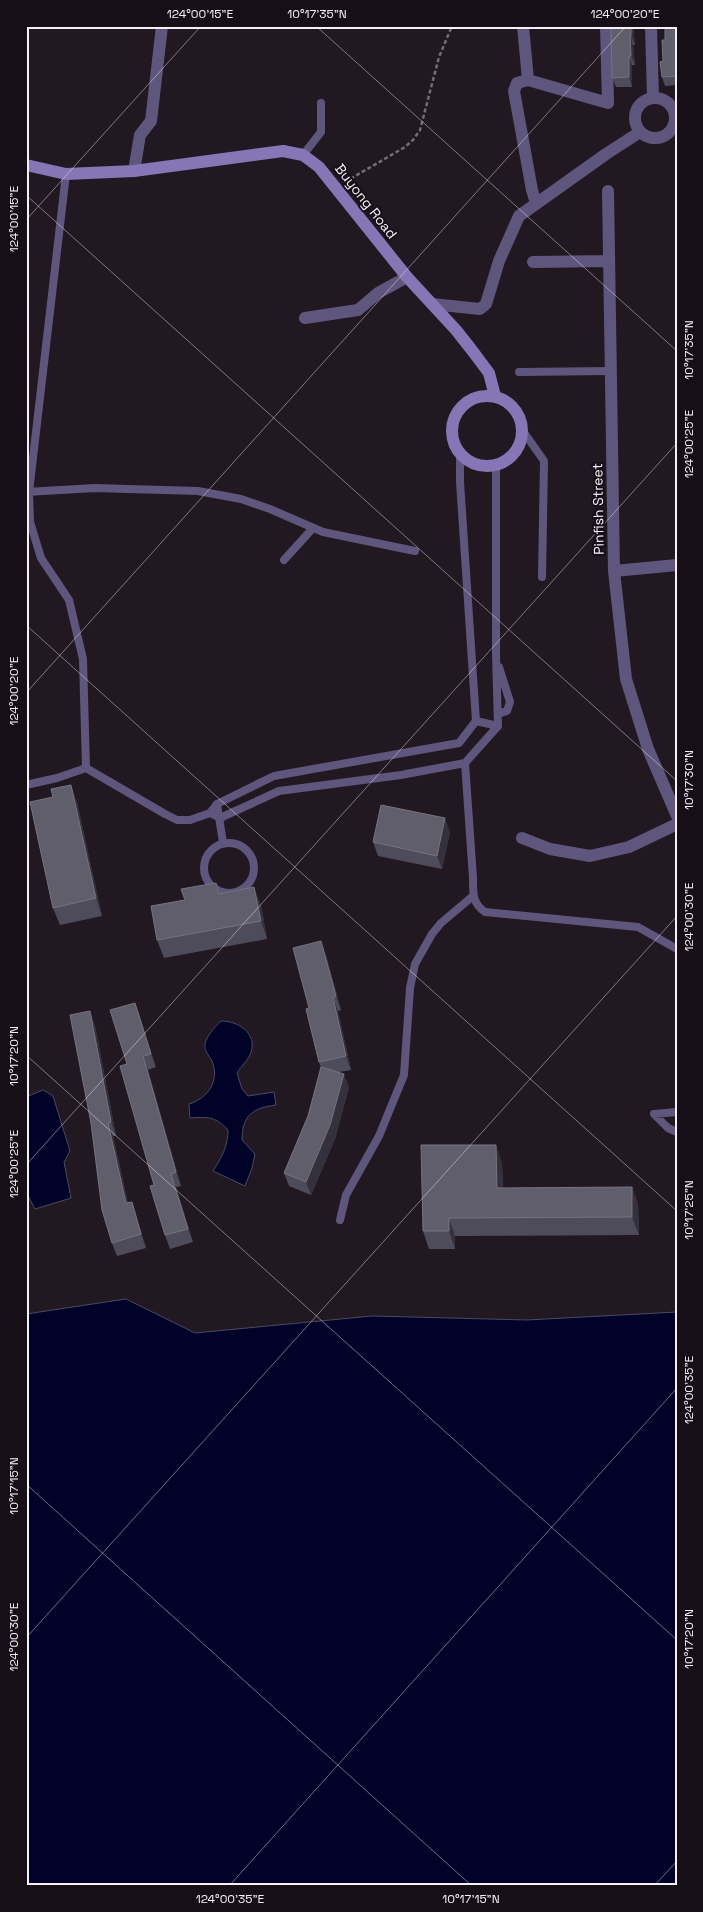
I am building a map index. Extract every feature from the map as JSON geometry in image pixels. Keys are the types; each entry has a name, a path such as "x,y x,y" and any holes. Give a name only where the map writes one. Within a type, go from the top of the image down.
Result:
{"street":[{"path":"134,171 140,135 151,121 162,26"},
{"path":"523,26 528,80"},
{"path":"536,202 532,190 514,91 516,83 528,80 608,103 606,26"},
{"path":"651,26 653,98"},
{"path":"653,98 659,98 669,104 675,114 675,127 661,137 650,138 636,127 635,114 641,103 653,98"},
{"path":"432,304 480,308 486,304 499,261 519,216 536,202 640,132"},
{"name":"Buyong Road","path":"26,165 66,174 134,171 283,151 303,155 320,166 407,277 456,330 489,373 495,396"},
{"name":"Pinfish Street","path":"608,191 614,571 626,679 648,749 677,816"},
{"path":"532,262 608,260"},
{"path":"306,318 358,310 378,293 407,277"},
{"path":"483,396 495,396 507,401 518,412 523,431 522,439 512,456 496,465 487,467 476,465 460,454 452,438 452,429 457,413 470,401 483,396"},
{"path":"614,571 677,565"},
{"path":"522,838 550,848 590,856 629,847 677,824"}],"lane":[{"path":"303,155 321,132 320,103"},
{"path":"66,174 30,438 27,492 30,522 40,558 69,600 84,659 86,768"},
{"path":"519,372 610,371"},
{"path":"523,431 544,461 542,577"},
{"path":"26,785 57,778 86,768 177,820 190,820 210,813 217,804 274,776 459,743 476,721 460,482 460,454"},
{"path":"220,818 279,791 401,775 465,763 498,726 496,465"},
{"path":"27,492 95,488 198,491 241,498 270,508 313,528 341,536 415,551"},
{"path":"284,560 313,528"},
{"path":"496,655 510,702 506,711 498,714"},
{"path":"476,721 498,726"},
{"path":"465,763 474,878 472,896 476,906 485,912 638,927 677,949"},
{"path":"274,776 279,791"},
{"path":"252,786 256,800"},
{"path":"217,804 223,843"},
{"path":"210,813 220,818"},
{"path":"223,843 240,846 252,859 253,876 242,890 225,894 210,886 203,869 208,853 223,843"},
{"path":"340,1220 346,1195 379,1136 404,1075 410,988 415,964 432,934 472,896"},
{"path":"677,1112 654,1114 668,1128 677,1132"}],"path":[{"path":"336,188 414,140 423,121 439,57 452,26"}],"water":[{"path":"221,1021 242,1027 250,1036 252,1049 249,1057 237,1073 242,1089 248,1096 274,1092 276,1105 255,1111 250,1114 244,1124 242,1140 255,1154 245,1186 213,1171 224,1151 228,1130 211,1118 190,1118 189,1104 202,1098 211,1088 213,1082 214,1068 206,1051 205,1044 209,1034"},
{"path":"43,1090 53,1096 70,1151 64,1162 71,1198 35,1209 26,1192 26,1097"},
{"path":"126,1299 195,1333 372,1316 527,1320 677,1312 677,1886 26,1886 26,1314"}],"building":[{"path":"611,26 631,26 629,77 612,78"},
{"path":"665,26 677,26 677,76 662,77 660,62 663,61 662,40 665,40"},
{"path":"71,785 96,898 53,908 30,802 53,797 51,789"},
{"path":"381,805 445,818 437,856 373,842"},
{"path":"216,883 219,894 254,887 261,921 157,940 151,906 185,900 181,889"},
{"path":"321,941 336,996 333,997 346,1056 319,1062 306,1009 309,1008 293,948"},
{"path":"135,1003 151,1054 143,1056 176,1172 171,1174 188,1229 165,1235 150,1186 154,1185 120,1066 127,1064 110,1010"},
{"path":"90,1011 111,1122 108,1123 126,1203 132,1202 141,1234 112,1243 102,1210 91,1123 70,1015"},
{"path":"321,1067 344,1074 330,1125 306,1182 284,1173 308,1116"},
{"path":"421,1145 496,1145 497,1188 632,1187 632,1217 449,1218 449,1231 423,1231"}]}
